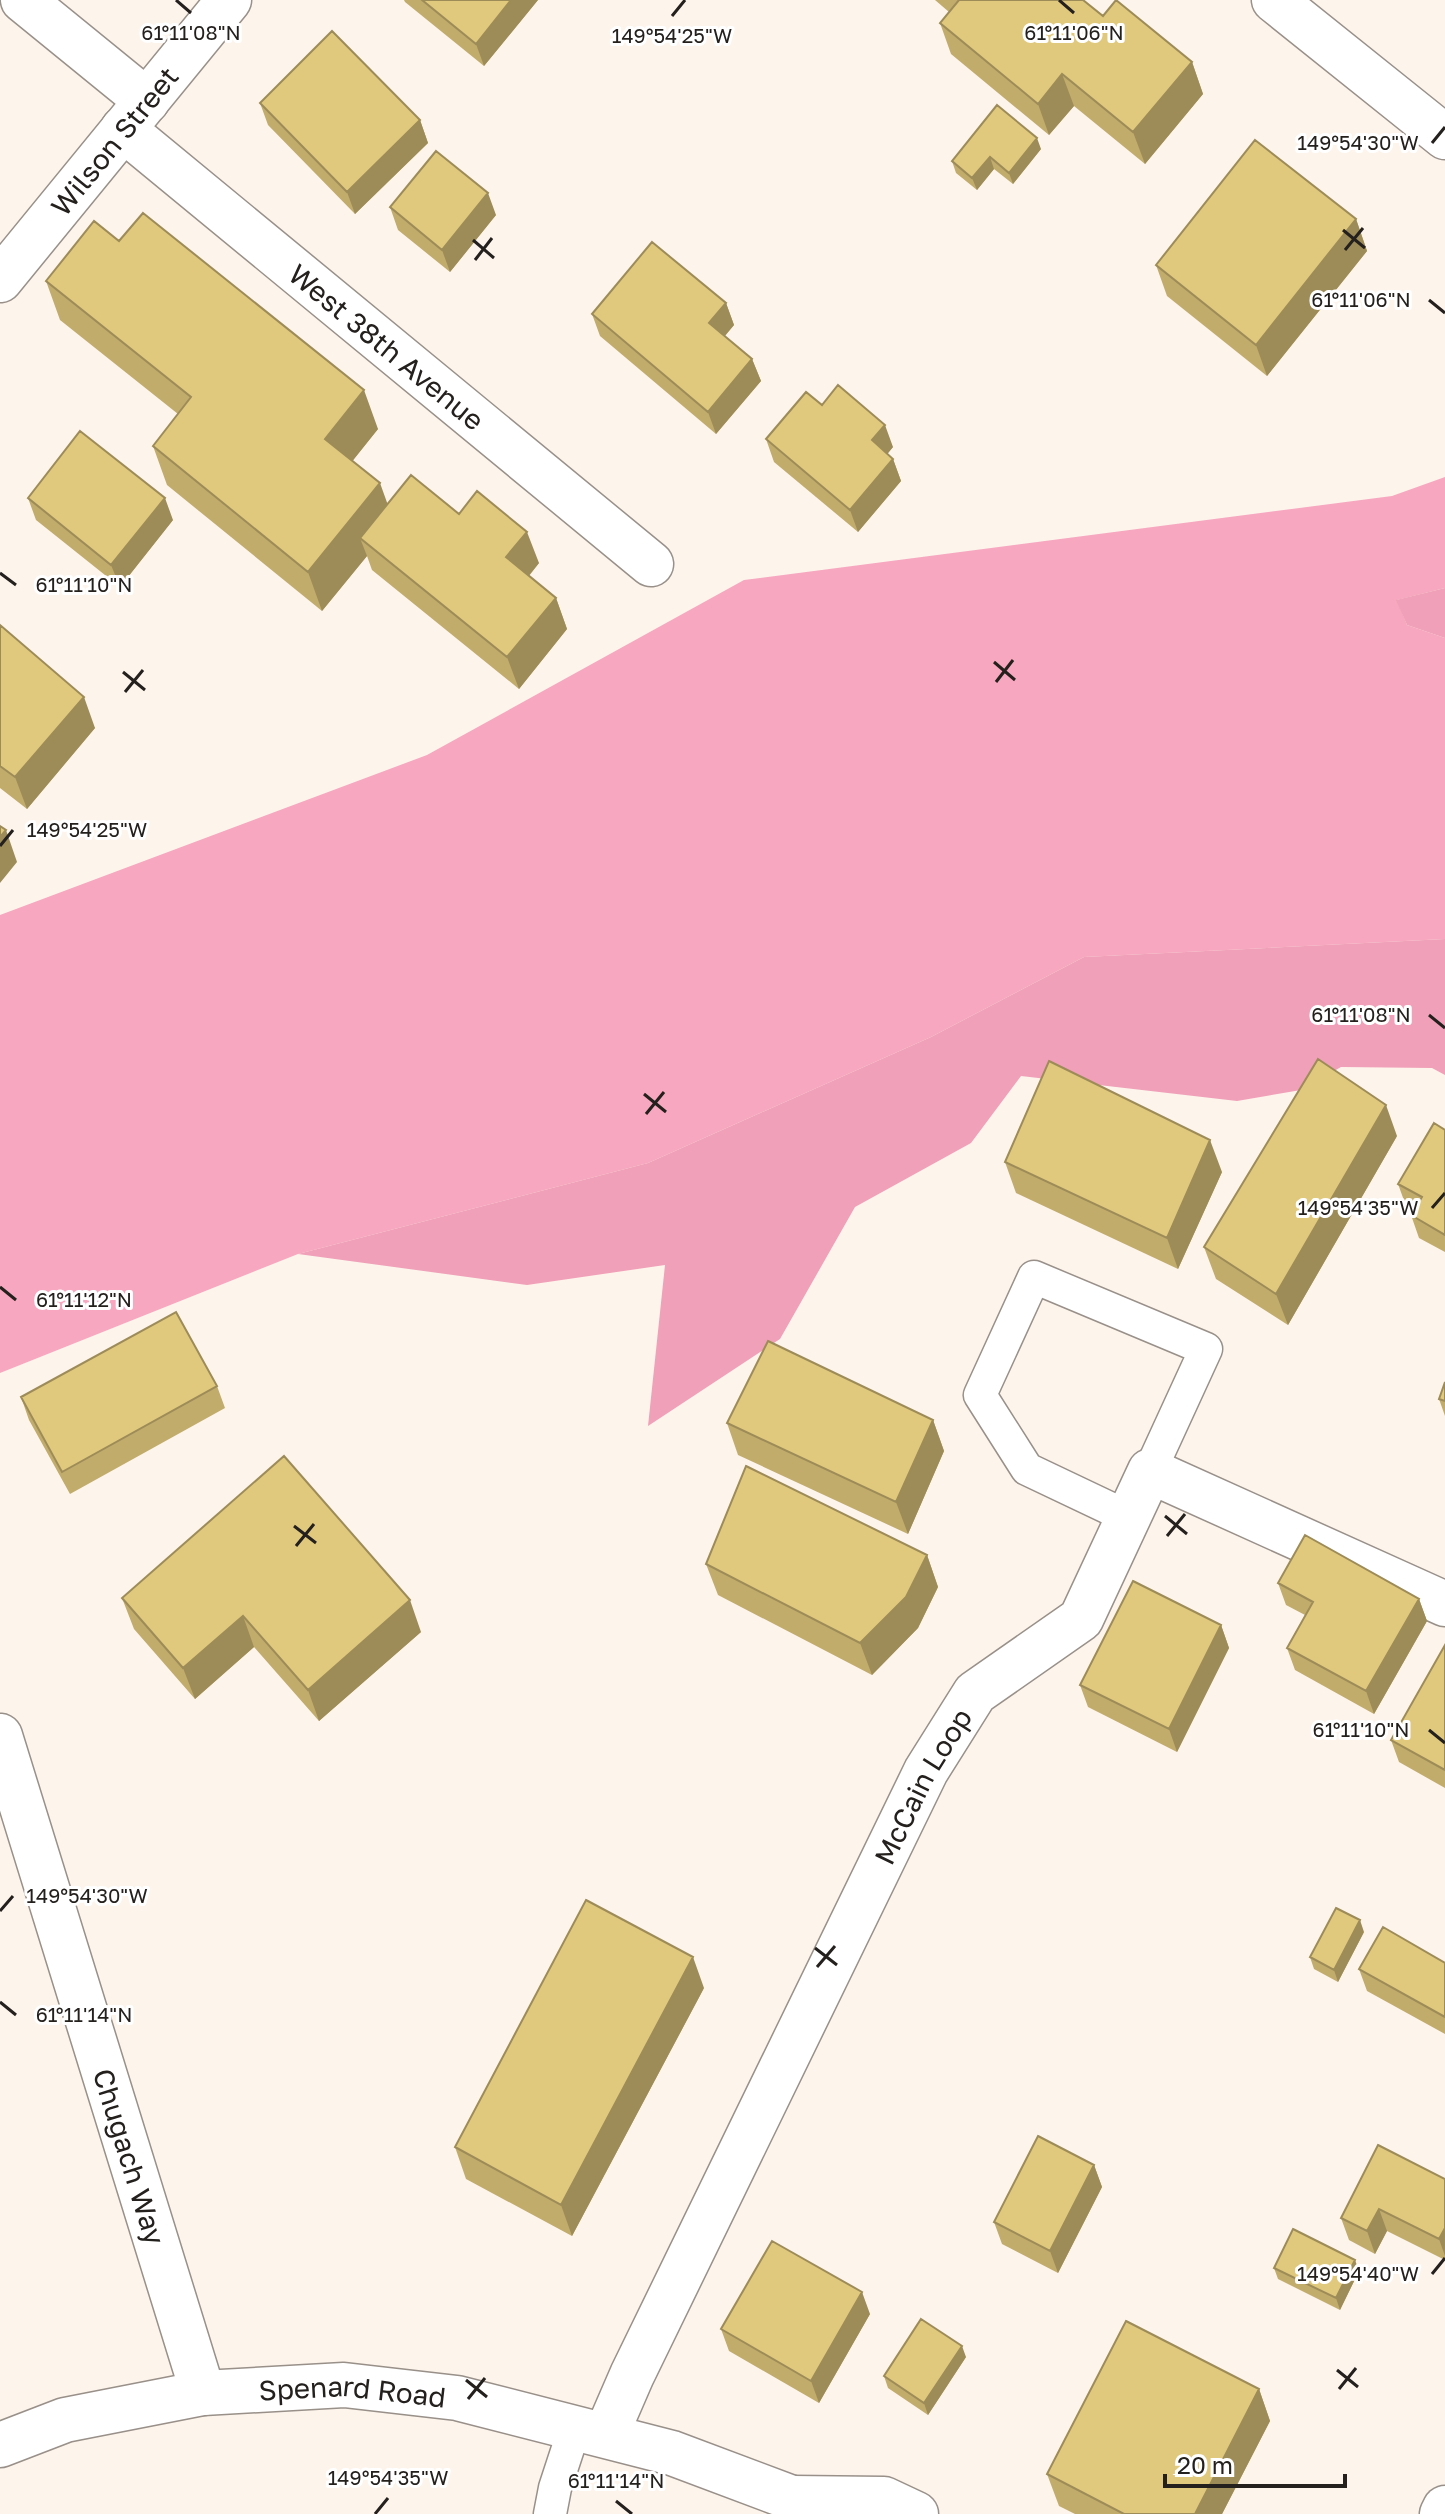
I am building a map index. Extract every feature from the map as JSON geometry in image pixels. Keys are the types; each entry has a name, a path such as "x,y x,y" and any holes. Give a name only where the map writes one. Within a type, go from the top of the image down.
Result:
{"street":[{"name":"West 38th Avenue","path":"23,0 135,115 651,564"},
{"name":"Wilson Street","path":"0,280 229,0"},
{"path":"1274,0 1445,137"},
{"path":"1150,1471 1445,1604"},
{"name":"McCain Loop","path":"590,2431 657,2321 926,1771 975,1693 1081,1619 1150,1471"},
{"name":"Chugach Way","path":"0,1736 203,2393"},
{"name":"Spenard Road","path":"0,2445 65,2420 203,2393 344,2385 457,2398 590,2431 672,2453 802,2506 884,2499 916,2514"},
{"path":"1442,2514 1445,2508"}],"lane":[{"path":"1128,1517 1027,1469 980,1395 1034,1277 1206,1349 1150,1471"},
{"path":"550,2514 555,2488 590,2431"}],"shaded area":[{"path":"1445,477 1445,588 1397,600 1407,625 1445,638 1445,939 1084,957 931,1037 648,1163 298,1254 0,1373 0,915 427,755 744,580 1392,496"},
{"path":"1445,588 1445,638 1407,625 1396,600"},
{"path":"1445,939 1445,1075 1432,1068 1341,1067 1301,1090 1237,1101 1021,1076 971,1143 855,1207 780,1339 648,1426 665,1265 527,1285 298,1254 648,1163 931,1037 1084,957"}],"building":[{"path":"422,0 511,0 476,44"},
{"path":"959,0 1083,0 1103,16 1116,0 1192,62 1133,132 1062,74 1038,104 940,23"},
{"path":"332,31 420,120 347,192 260,103"},
{"path":"997,105 1037,138 1009,173 990,157 972,178 952,161"},
{"path":"1255,140 1356,219 1256,345 1156,265"},
{"path":"436,151 488,193 442,250 390,207"},
{"path":"143,213 364,390 325,439 380,483 308,572 153,446 191,397 46,281 94,221 119,241"},
{"path":"652,242 726,303 709,323 752,359 708,412 592,314"},
{"path":"838,385 885,425 872,440 893,459 850,510 766,439 806,392 822,405"},
{"path":"80,431 165,498 111,565 28,498"},
{"path":"411,475 459,514 477,491 527,532 506,557 556,598 507,657 360,538"},
{"path":"0,625 84,697 15,777 0,766"},
{"path":"1318,1059 1386,1105 1276,1294 1204,1247"},
{"path":"1049,1061 1210,1140 1167,1238 1005,1162"},
{"path":"1434,1123 1445,1130 1445,1235 1411,1215 1422,1197 1398,1184"},
{"path":"176,1312 217,1386 62,1472 21,1397"},
{"path":"768,1341 933,1420 896,1502 727,1423"},
{"path":"1445,1382 1445,1401 1439,1399"},
{"path":"284,1456 410,1600 308,1690 243,1616 183,1668 122,1598"},
{"path":"746,1466 927,1555 906,1597 860,1643 706,1564"},
{"path":"1305,1535 1419,1599 1366,1691 1287,1648 1313,1602 1278,1583"},
{"path":"1133,1581 1221,1625 1169,1729 1080,1685"},
{"path":"1445,1645 1445,1770 1391,1740"},
{"path":"586,1900 693,1957 561,2205 455,2147"},
{"path":"1336,1908 1360,1920 1334,1970 1310,1957"},
{"path":"1383,1927 1445,1963 1445,2017 1359,1969"},
{"path":"1038,2136 1094,2165 1050,2251 994,2222"},
{"path":"1378,2145 1445,2179 1445,2228 1439,2239 1379,2209 1367,2231 1341,2218"},
{"path":"1293,2229 1355,2260 1336,2298 1274,2268"},
{"path":"772,2241 862,2292 811,2381 721,2329"},
{"path":"921,2319 962,2346 924,2403 884,2376"},
{"path":"1126,2321 1259,2389 1195,2514 1124,2514 1047,2474"}]}
